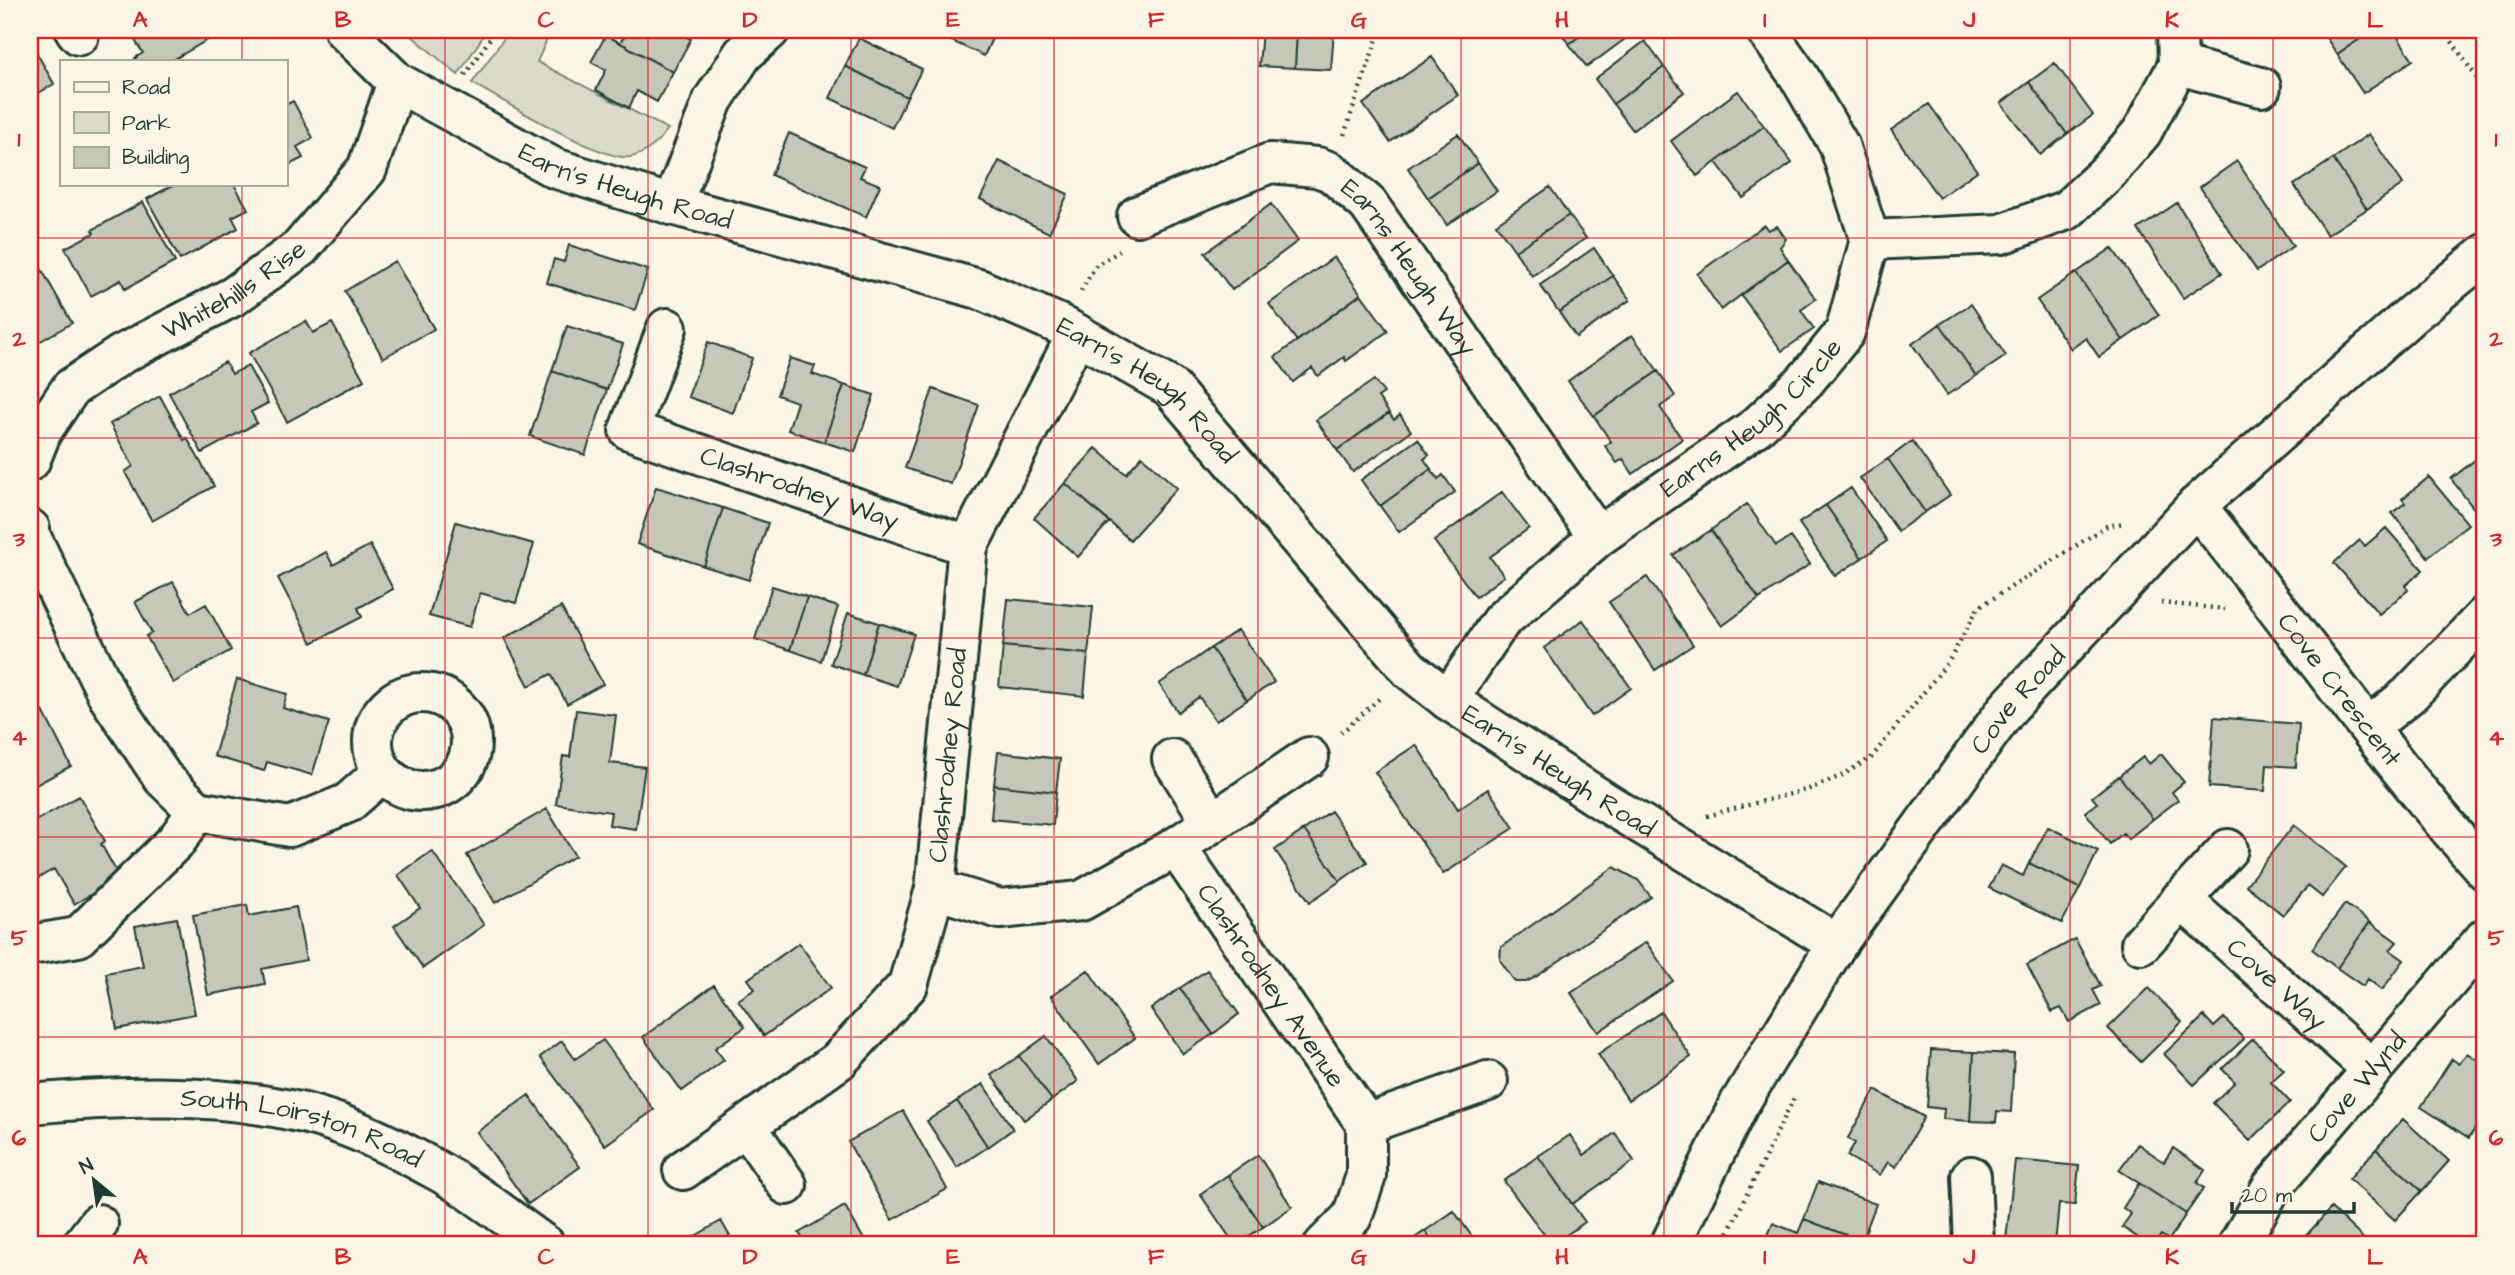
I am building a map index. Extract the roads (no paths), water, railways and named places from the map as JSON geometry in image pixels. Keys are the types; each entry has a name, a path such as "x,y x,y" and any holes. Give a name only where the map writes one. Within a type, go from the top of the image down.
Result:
{"street":[{"name":"Earn's Heugh Road","path":"344,30 397,82 554,168 672,205 979,289 1069,330 1170,387 1410,670 1448,700 1837,944"},
{"path":"672,205 713,100 743,54 770,30"},
{"path":"1766,30 1798,75 1839,145 1870,240 2001,233 2067,210 2108,172 2142,132 2178,47 2261,87"},
{"name":"Whitehills Rise","path":"30,461 42,430 71,388 122,354 234,296 300,248 367,169 397,82"},
{"name":"Earns Heugh Way","path":"1137,216 1270,163 1317,167 1331,172 1368,204 1598,537"},
{"name":"Earns Heugh Circle","path":"1448,700 1501,621 1598,537 1756,427 1805,381 1845,332 1870,240"},
{"name":"Cove Road","path":"1670,1245 1738,1106 1837,944 2007,709 2196,506 2411,315 2485,254"},
{"name":"Clashrodney Way","path":"667,328 629,430 968,547"},
{"name":"Clashrodney Road","path":"683,1170 838,1061 908,985 935,890 968,547 1069,330"},
{"name":"Cove Crescent","path":"2196,506 2240,559 2439,818 2485,870"},
{"path":"30,530 108,696 163,778 197,811 290,827 348,803 383,772"},
{"path":"2370,726 2409,695 2485,616"},
{"path":"935,890 1000,909 1081,901 1176,847 1309,757"},
{"path":"1172,759 1212,822"},
{"path":"30,945 78,937 177,840 197,811"},
{"name":"Clashrodney Avenue","path":"1176,847 1366,1124"},
{"path":"2141,944 2228,849"},
{"name":"Cove Way","path":"2181,900 2372,1069"},
{"name":"Cove Wynd","path":"2238,1245 2271,1188 2485,938"},
{"path":"1324,1245 1352,1217 1366,1176 1366,1124 1489,1081"},
{"name":"South Loirston Road","path":"30,1104 177,1097 248,1103 306,1114 370,1136 442,1173 545,1245"},
{"path":"747,1127 787,1185"},
{"path":"1971,1176 1974,1245"}]}
